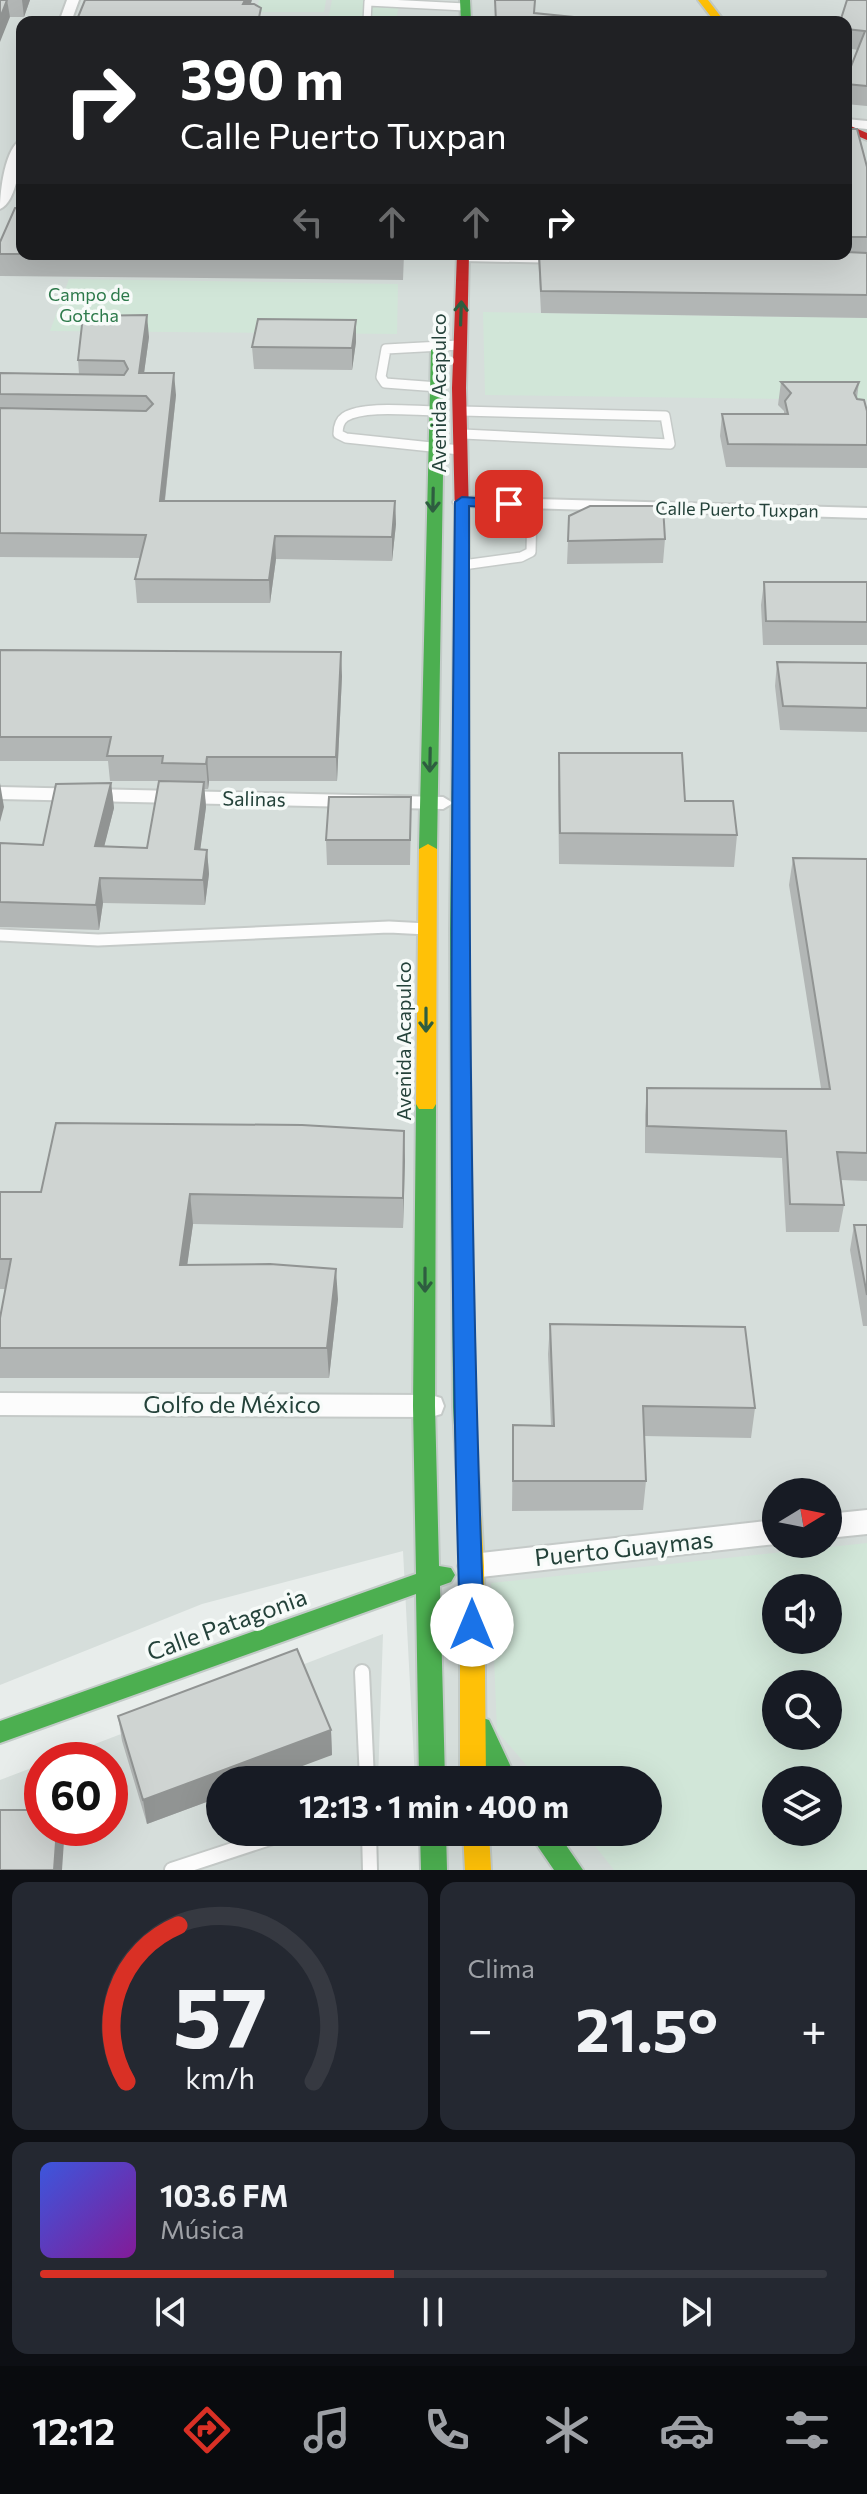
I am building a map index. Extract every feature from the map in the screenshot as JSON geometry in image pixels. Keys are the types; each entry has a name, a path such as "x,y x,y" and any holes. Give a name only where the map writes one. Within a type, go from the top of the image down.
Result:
{"main road":[{"path":"703,0 715,16"},
{"name":"Avenida Acapulco","path":"432,1766 424,1406 443,930 460,803 460,442 463,411 459,388 463,260"},
{"name":"Avenida Acapulco","path":"439,338 434,447 430,802 443,930 472,1566 473,1766"},
{"name":"Calle Patagonia","path":"0,1732 472,1566"},
{"path":"473,1713 498,1766"},
{"path":"433,1846 434,1870"},
{"path":"477,1846 478,1870"},
{"path":"552,1846 570,1870"}],"street":[{"path":"0,205 16,160"},
{"name":"Calle Puerto Tuxpan","path":"462,502 867,513"},
{"name":"Salinas","path":"0,793 460,803"},
{"name":"Golfo de México","path":"0,1404 464,1407"},
{"path":"842,1525 867,1522"},
{"name":"Puerto Guaymas","path":"472,1566 762,1534"}],"lane":[{"path":"367,16 368,2 465,10"},
{"path":"459,388 385,383 381,377 386,349 439,338 460,345"},
{"path":"369,411 463,411 665,416 670,444 460,442 434,447 346,438 338,434 338,425 344,417 369,411"},
{"path":"460,565 521,557 531,552 532,505"},
{"path":"0,935 98,940 389,927 443,930"},
{"path":"362,1672 366,1766"},
{"path":"172,1870 245,1846"},
{"path":"369,1846 370,1870"}],"shaded area":[{"path":"0,0 867,0 867,1870 420,1870 419,1846 662,1846 662,1766 414,1766 403,1551 202,1604 0,1685"},
{"path":"383,1634 378,1766 206,1766 206,1846 377,1846 376,1870 0,1870 0,1780 24,1771 24,1846 128,1846 128,1742 100,1742"}],"green space":[{"path":"259,0 326,0 324,12 256,12"},
{"path":"332,0 400,0 397,16 329,16"},
{"name":"Campo de Gotcha","path":"69,279 398,284 397,334 50,331"},
{"path":"483,312 867,318 867,400 485,395"},
{"path":"867,1543 867,1870 614,1870 595,1846 662,1846 662,1766 527,1766 497,1731 491,1583 762,1554 762,1558 842,1558 842,1546"}],"building":[{"path":"0,0 7,0 0,18"},
{"path":"85,0 245,0 243,4 261,8 259,16 78,16"},
{"path":"495,0 535,0 534,13 564,16 496,16"},
{"path":"847,0 867,0 867,86 852,85 852,64 865,31 852,30 852,16 842,16"},
{"path":"852,129 857,129 867,167 867,237 852,237"},
{"path":"16,208 16,254 0,254 0,242"},
{"path":"852,252 867,253 867,295 541,291 539,260 852,260"},
{"path":"147,315 139,373 174,373 160,501 395,501 392,537 275,536 269,580 135,579 146,535 0,533 0,408 146,411 153,404 146,396 0,394 0,373 124,375 128,369 124,361 78,360 83,316"},
{"path":"258,319 356,320 352,348 252,347"},
{"path":"781,382 859,382 854,393 857,399 864,400 867,411 867,445 728,444 722,414 788,414 785,401 791,393"},
{"path":"590,506 663,506 665,539 568,541 569,516"},
{"path":"764,582 867,582 867,622 766,621"},
{"path":"0,650 341,652 336,757 207,757 206,764 162,763 163,756 107,756 111,737 0,737"},
{"path":"777,662 867,663 867,708 783,706"},
{"path":"559,753 682,753 685,801 733,801 737,835 560,833"},
{"path":"159,781 204,782 195,849 207,850 203,880 100,878 96,905 0,902 0,843 43,845 56,784 111,783 95,846 147,848"},
{"path":"329,797 411,797 410,840 326,840"},
{"path":"793,858 867,859 867,1153 837,1152 844,1205 790,1204 786,1131 647,1126 647,1088 830,1089"},
{"path":"56,1123 302,1125 404,1131 403,1198 190,1194 180,1265 270,1264 336,1269 327,1348 0,1348 0,1318 11,1259 0,1259 0,1192 41,1192"},
{"path":"854,1225 867,1225 867,1295"},
{"path":"550,1324 745,1327 755,1408 643,1406 646,1481 513,1481 513,1425 554,1426"},
{"path":"297,1649 331,1730 234,1766 206,1766 206,1777 143,1800 118,1716"},
{"path":"0,1810 24,1810 24,1846 56,1846 54,1870 0,1870"}],"traffic: fast":[{"path":"465,0 466,16"},
{"path":"428,849 438,350"},
{"path":"462,517 459,930 464,1407 468,1480"},
{"path":"426,1104 424,1406 432,1766"},
{"path":"0,1732 368,1599 443,1575"},
{"path":"480,1728 498,1766"},
{"path":"433,1846 434,1870"},
{"path":"552,1846 570,1870"}],"traffic: slow":[{"path":"703,0 715,16"},
{"path":"426,1104 428,849"},
{"path":"468,1480 472,1566 473,1766"},
{"path":"477,1846 478,1870"}],"traffic: jam":[{"path":"852,130 867,137"},
{"path":"462,517 459,388 463,260"}],"route":[{"path":"472,1625 464,1407 459,930 462,502 509,504"}]}
